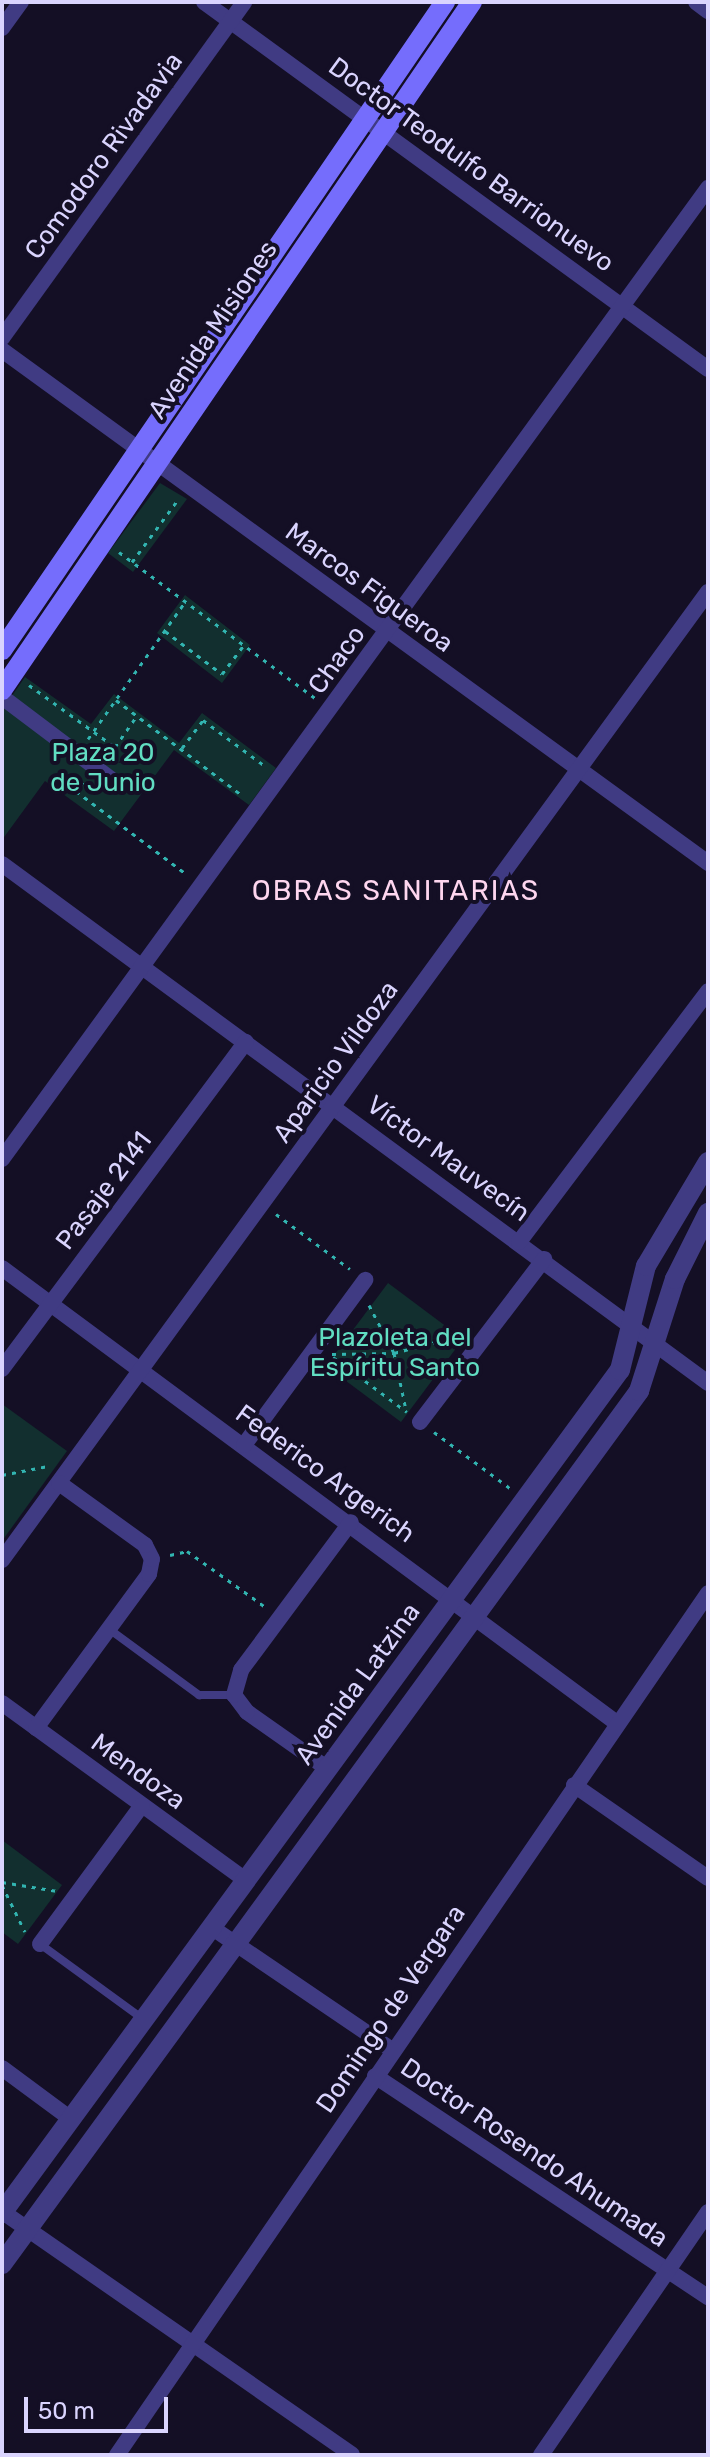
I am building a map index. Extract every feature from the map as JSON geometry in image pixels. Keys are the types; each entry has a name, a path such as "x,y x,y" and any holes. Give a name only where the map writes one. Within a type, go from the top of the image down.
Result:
{"main road":[{"name":"Avenida Misiones","path":"8,682 102,540 147,455 362,115 445,2"},
{"name":"Avenida Misiones","path":"2,650 147,455 472,2"}],"street":[{"path":"2,28 21,2"},
{"name":"Doctor Teodulfo Barrionuevo","path":"204,2 708,369"},
{"name":"Comodoro Rivadavia","path":"2,338 244,2"},
{"path":"696,2 708,11"},
{"name":"Chaco","path":"2,1159 708,188"},
{"name":"Marcos Figueroa","path":"2,350 708,863"},
{"name":"Aparicio Vildoza","path":"2,1560 708,592"},
{"path":"2,697 111,779"},
{"name":"Víctor Mauvecín","path":"2,864 544,1259 708,1383"},
{"path":"519,1242 708,991"},
{"name":"Pasaje 2141","path":"2,1369 246,1042"},
{"name":"Avenida Latzina","path":"2,2213 620,1370 646,1266 708,1162"},
{"name":"Avenida Latzina","path":"2,2264 232,1941 639,1391 659,1344 675,1279 708,1213"},
{"path":"413,1417 473,1352 544,1259"},
{"name":"Federico Argerich","path":"2,1268 476,1613 618,1724"},
{"path":"244,1445 365,1280"},
{"path":"36,1728 109,1629 152,1559 145,1545 59,1483"},
{"path":"328,1769 234,1695 241,1670 351,1522"},
{"name":"Domingo de Vergara","path":"117,2455 708,1593"},
{"name":"Mendoza","path":"2,1703 246,1880"},
{"path":"574,1785 708,1878"},
{"path":"40,1944 142,1805"},
{"name":"Doctor Rosendo Ahumada","path":"211,1927 392,2050"},
{"path":"2,2068 71,2119"},
{"name":"Doctor Rosendo Ahumada","path":"375,2076 708,2297"},
{"path":"541,2455 708,2212"},
{"path":"2,2213 352,2455"}],"lane":[{"path":"109,1629 199,1695 234,1695"},
{"path":"40,1944 144,2020"}],"path":[{"path":"132,562 189,486"},
{"path":"102,540 331,710"},
{"path":"78,754 185,602"},
{"path":"165,631 222,674 244,645"},
{"path":"8,682 115,747 137,716"},
{"path":"116,700 259,808"},
{"path":"181,749 203,720 281,778"},
{"path":"95,767 76,791 202,886"},
{"path":"263,1204 365,1280 368,1304 394,1353 413,1417"},
{"path":"310,1354 394,1353 454,1337 473,1352"},
{"path":"329,1354 525,1500"},
{"path":"2,1475 76,1461"},
{"path":"152,1559 187,1551 280,1617"},
{"path":"2,1884 77,1895"},
{"path":"2,1884 26,1933 40,1944"}],"green space":[{"path":"160,483 187,499 133,572 108,553"},
{"path":"185,595 250,645 222,683 157,633"},
{"name":"Plaza 20 de Junio","path":"25,677 91,724 114,694 179,743 202,713 276,768 249,805 174,750 114,831 45,781 2,840 2,710"},
{"name":"Plazoleta del Espíritu Santo","path":"388,1283 463,1339 401,1422 326,1366"},
{"path":"2,1404 67,1451 2,1541"},
{"path":"2,1840 62,1885 18,1944 2,1932"}],"district":[{"name":"OBRAS SANITARIAS","path":"396,891"}]}
